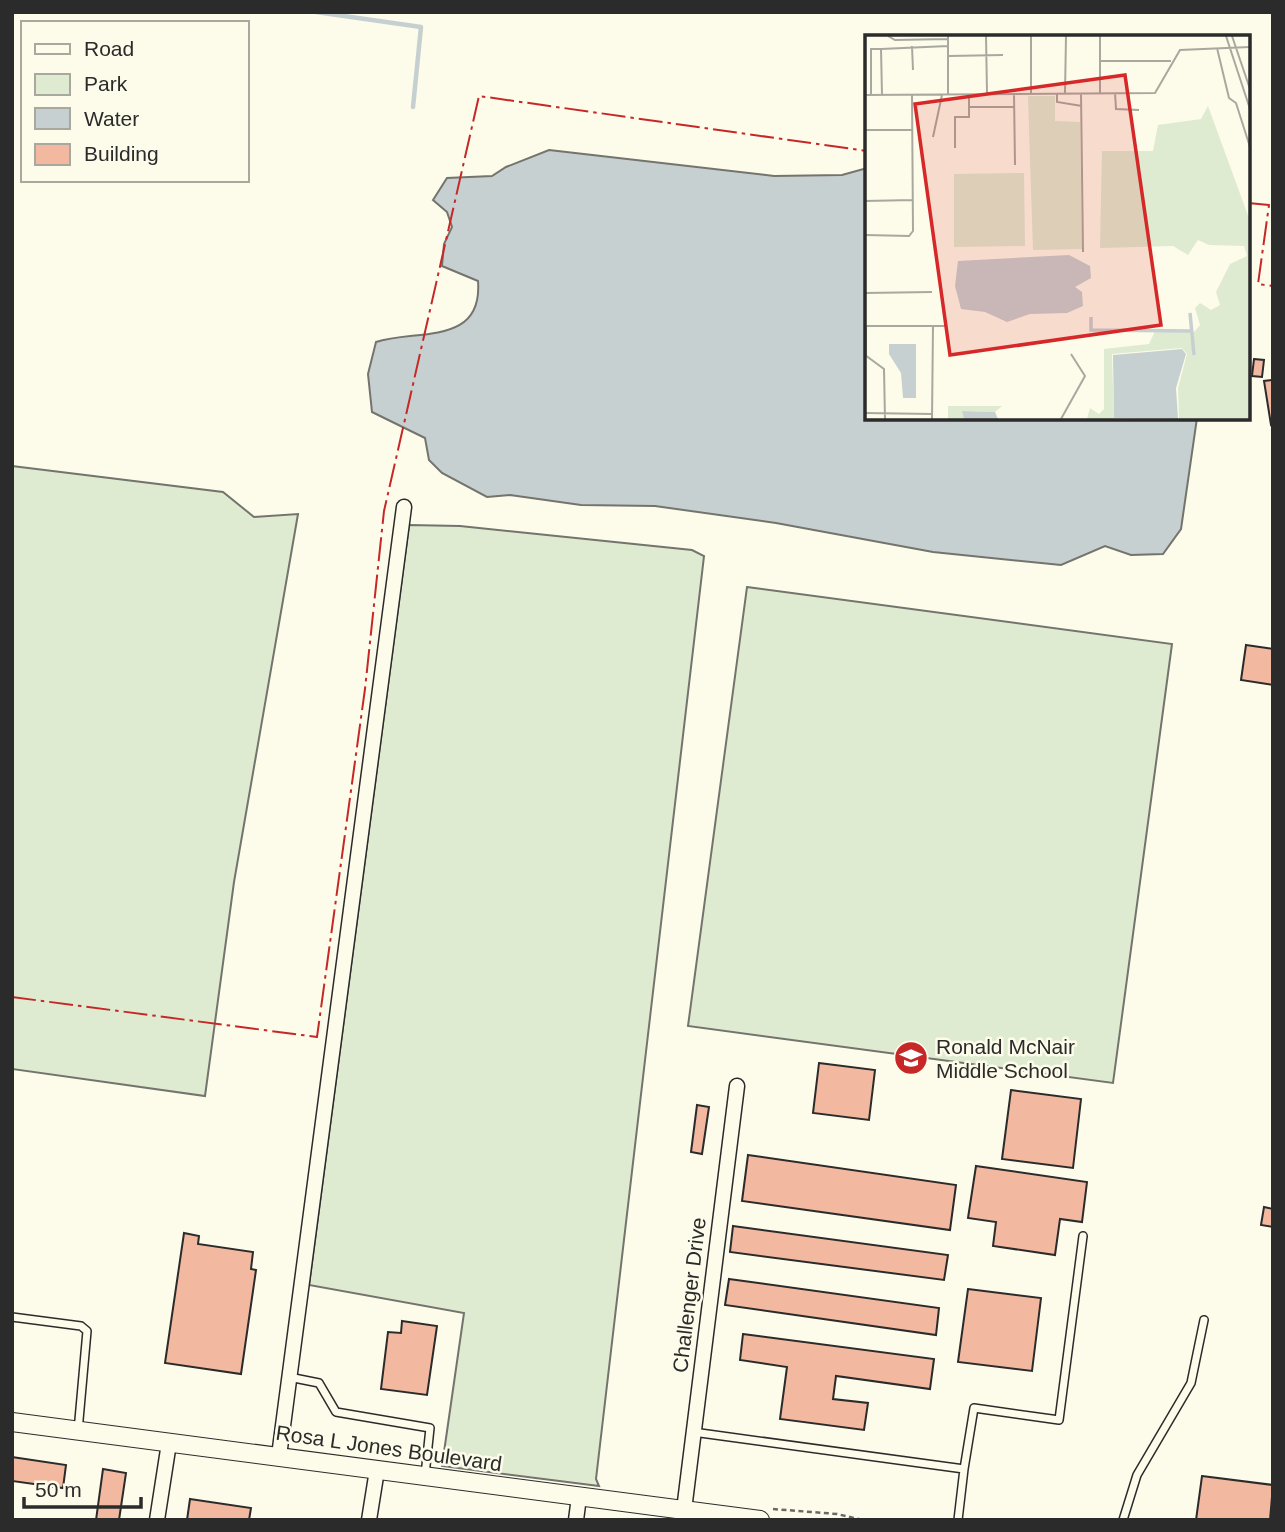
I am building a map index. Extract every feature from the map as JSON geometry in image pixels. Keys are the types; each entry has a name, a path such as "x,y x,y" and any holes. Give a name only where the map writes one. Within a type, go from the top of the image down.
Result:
{"street":[{"path":"279,1456 404,507"},
{"name":"Challenger Drive","path":"684,1510 737,1086"},
{"name":"Rosa L Jones Boulevard","path":"12,1422 684,1510 764,1514"},
{"path":"158,1520 169,1443"},
{"path":"369,1520 377,1469"},
{"path":"576,1520 579,1497"}],"lane":[{"path":"958,1520 974,1408 1059,1420 1083,1236"},
{"path":"12,1317 81,1326 87,1331 78,1432"},
{"path":"1123,1520 1137,1475 1191,1383 1204,1320"},
{"path":"289,1377 319,1383 337,1412 430,1428 425,1476"},
{"path":"694,1432 964,1469"}],"path":[{"path":"764,1514 837,1514 863,1520"}],"green space":[{"path":"12,466 223,492 254,517 298,514 234,882 205,1096 12,1069"},
{"path":"409,525 460,526 692,550 704,556 596,1479 599,1486 442,1466 464,1313 309,1285"},
{"path":"747,587 1172,644 1113,1083 688,1026"}],"water":[{"path":"549,150 774,176 842,175 865,169 865,420 1197,420 1181,529 1163,554 1131,555 1105,546 1061,565 933,552 776,523 655,506 581,505 510,495 487,497 442,473 429,460 425,438 372,412 368,374 376,342 444,331 459,325 470,316 477,302 478,281 442,266 444,244 452,227 447,212 433,200 447,178 492,176 506,167"}],"building":[{"path":"1254,359 1264,360 1262,377 1252,376"},
{"path":"1273,380 1273,424 1271,425 1264,381"},
{"path":"1246,645 1273,649 1273,685 1241,680"},
{"path":"819,1063 875,1070 869,1120 813,1113"},
{"path":"1011,1090 1081,1099 1073,1168 1002,1159"},
{"path":"697,1105 709,1107 702,1154 691,1152"},
{"path":"748,1155 956,1185 950,1230 742,1201"},
{"path":"976,1166 1087,1182 1082,1222 1060,1219 1055,1255 993,1246 996,1222 968,1218"},
{"path":"1264,1207 1273,1209 1273,1227 1261,1225"},
{"path":"733,1226 948,1255 944,1280 730,1252"},
{"path":"184,1233 199,1236 198,1244 253,1252 251,1269 256,1270 241,1374 165,1363"},
{"path":"729,1279 939,1308 936,1335 725,1305"},
{"path":"968,1289 1041,1298 1032,1371 958,1362"},
{"path":"402,1321 437,1326 427,1395 381,1389 388,1332 401,1333"},
{"path":"743,1334 934,1359 930,1389 836,1376 833,1399 868,1403 864,1430 780,1419 787,1367 740,1360"},
{"path":"12,1457 66,1465 63,1488 12,1481"},
{"path":"103,1469 126,1473 119,1520 96,1520"},
{"path":"1202,1476 1273,1485 1270,1520 1196,1520"},
{"path":"190,1499 251,1508 249,1520 187,1520"}],"waterway":[{"path":"316,12 421,27 413,107"}],"power":[{"path":"12,997 317,1037 365,689 384,511 479,96 865,151"},
{"path":"1250,203 1269,205 1258,284 1273,286"}],"place":[{"name":"Ronald McNair Middle School","path":"911,1058"}]}
